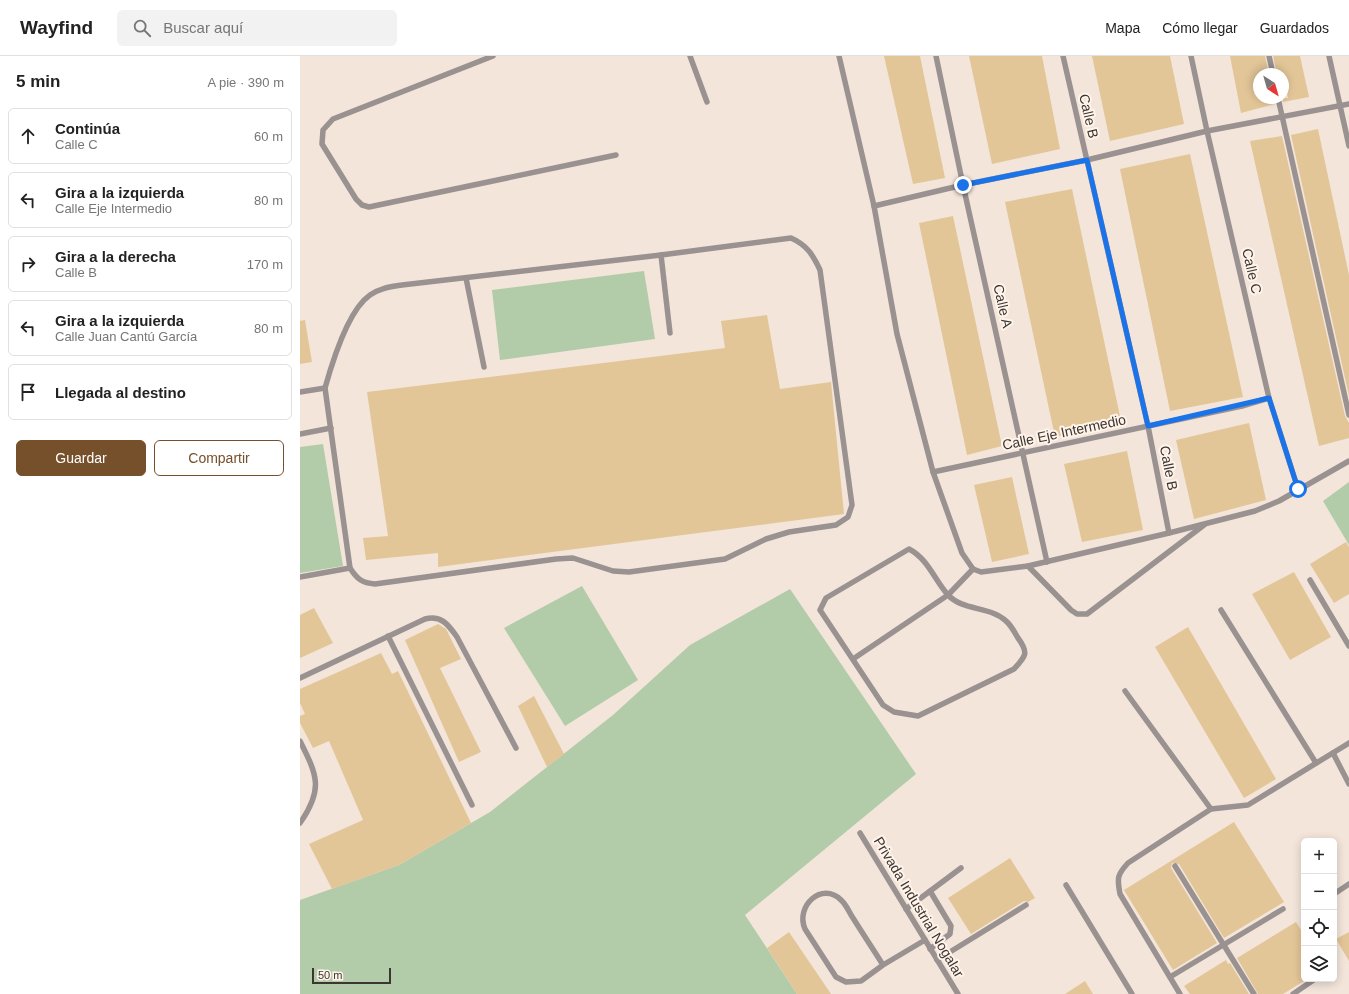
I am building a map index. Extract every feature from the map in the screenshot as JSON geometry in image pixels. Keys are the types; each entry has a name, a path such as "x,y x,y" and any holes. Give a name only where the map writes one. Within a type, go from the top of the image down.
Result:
{"lane":[{"path":"493,56 333,119 323,130 322,144 356,199 362,205 369,207 616,155"},
{"path":"690,56 708,102"},
{"path":"839,56 874,206 897,334 933,472 962,553 973,569 981,572 1028,566 1170,533 1255,511 1279,501 1349,460"},
{"name":"Calle A","path":"936,56 963,185 1024,452 1047,562"},
{"name":"Calle B","path":"1063,56 1148,426 1170,533"},
{"name":"Calle C","path":"1191,56 1269,398 1298,489"},
{"path":"1269,56 1272,68"},
{"path":"1329,56 1349,146"},
{"path":"1279,104 1349,416"},
{"path":"874,206 963,185 1087,160 1207,131 1349,104"},
{"path":"792,238 802,242 812,253 820,270 852,505 848,517 836,525 789,532 766,539 725,559 629,572 613,571 573,558 556,558 375,584 364,583 356,577 350,568 325,388 331,367 356,308 369,295 381,288 466,278 792,238"},
{"path":"661,255 670,333"},
{"path":"466,278 484,367"},
{"path":"300,392 325,388"},
{"name":"Calle Eje Intermedio","path":"933,472 1148,426 1269,398"},
{"path":"300,434 331,428"},
{"path":"1028,566 1071,610 1077,614 1087,614 1207,523"},
{"path":"909,549 919,554 948,595 962,605 989,612 1006,621 1025,648 1024,658 1014,669 918,716 894,712 883,704 820,610 826,598 909,549"},
{"path":"300,577 350,568"},
{"path":"853,659 948,595 973,569"},
{"path":"1310,580 1349,646"},
{"path":"1221,610 1316,764"},
{"path":"300,678 425,618 432,617 447,623 457,637 516,748"},
{"path":"388,636 472,805"},
{"path":"1125,691 1211,810"},
{"path":"300,741 315,771 315,793 310,807 300,823"},
{"path":"1180,994 1120,894 1117,880 1120,871 1128,863 1211,810 1248,805 1349,743"},
{"path":"1332,754 1349,784"},
{"name":"Privada Industrial Nogalar","path":"860,833 958,994"},
{"path":"1175,866 1225,944 1254,994"},
{"path":"906,908 961,868"},
{"path":"1337,892 1349,884"},
{"path":"1066,885 1132,994"},
{"path":"930,891 951,926 950,934 930,949"},
{"path":"883,965 841,900 827,893 819,895 807,903 803,912 802,922 836,977 846,982 861,981 883,965 925,940"},
{"path":"937,960 1026,905"},
{"path":"1170,977 1283,909"},
{"path":"1293,994 1311,982"}],"green space":[{"path":"644,271 655,339 500,360 492,290"},
{"path":"323,444 343,566 300,573 300,447"},
{"path":"1349,482 1349,545 1323,501"},
{"path":"582,586 638,680 565,726 504,628"},
{"path":"790,589 916,774 745,915 797,994 300,994 300,900 399,865 490,812 613,715 690,645"}],"building":[{"path":"884,56 920,56 945,178 913,184"},
{"path":"969,56 1042,56 1060,149 992,164"},
{"path":"1092,56 1170,56 1184,124 1110,141"},
{"path":"1230,56 1265,56 1268,68 1253,68 1253,104 1275,104 1241,113"},
{"path":"1273,56 1300,56 1309,97 1289,101 1289,68 1276,68"},
{"path":"1318,129 1349,275 1349,396 1291,135"},
{"path":"1282,136 1345,416 1349,423 1349,438 1319,446 1250,141"},
{"path":"1190,154 1243,397 1170,411 1120,169"},
{"path":"1072,189 1121,421 1055,437 1005,202"},
{"path":"953,216 1002,446 967,455 919,223"},
{"path":"767,315 780,389 831,382 844,514 438,567 438,553 366,560 363,538 388,536 367,392 725,348 721,321"},
{"path":"305,320 312,362 300,364 300,321"},
{"path":"1249,423 1266,500 1194,519 1176,440"},
{"path":"1127,451 1143,530 1082,542 1064,464"},
{"path":"1012,477 1029,554 992,562 974,485"},
{"path":"1346,542 1349,547 1349,594 1334,603 1310,564"},
{"path":"1294,572 1331,637 1290,660 1252,594"},
{"path":"314,608 333,643 300,658 300,615"},
{"path":"438,624 446,629 461,659 440,668 481,752 459,762 405,640"},
{"path":"1188,627 1276,779 1244,798 1155,647"},
{"path":"381,653 392,674 398,671 471,823 399,865 332,889 309,844 363,820 329,741 313,748 300,723 300,716 305,714 300,703 300,689"},
{"path":"534,696 564,754 547,767 518,706"},
{"path":"1234,822 1284,902 1224,938 1179,864 1172,863 1171,868 1217,943 1173,970 1124,890"},
{"path":"1010,858 1035,898 1028,902 1024,901 971,934 948,898"},
{"path":"1296,922 1301,930 1301,982 1302,982 1283,994 1258,994 1237,958"},
{"path":"789,932 831,994 797,994 767,948"},
{"path":"1349,932 1349,961 1337,941 1337,938"},
{"path":"1226,960 1228,964 1230,963 1249,994 1190,994 1184,986"},
{"path":"1085,981 1093,994 1065,994"}],"route":[{"path":"963,185 1087,160 1148,426 1242,406 1269,398 1298,489"}]}
